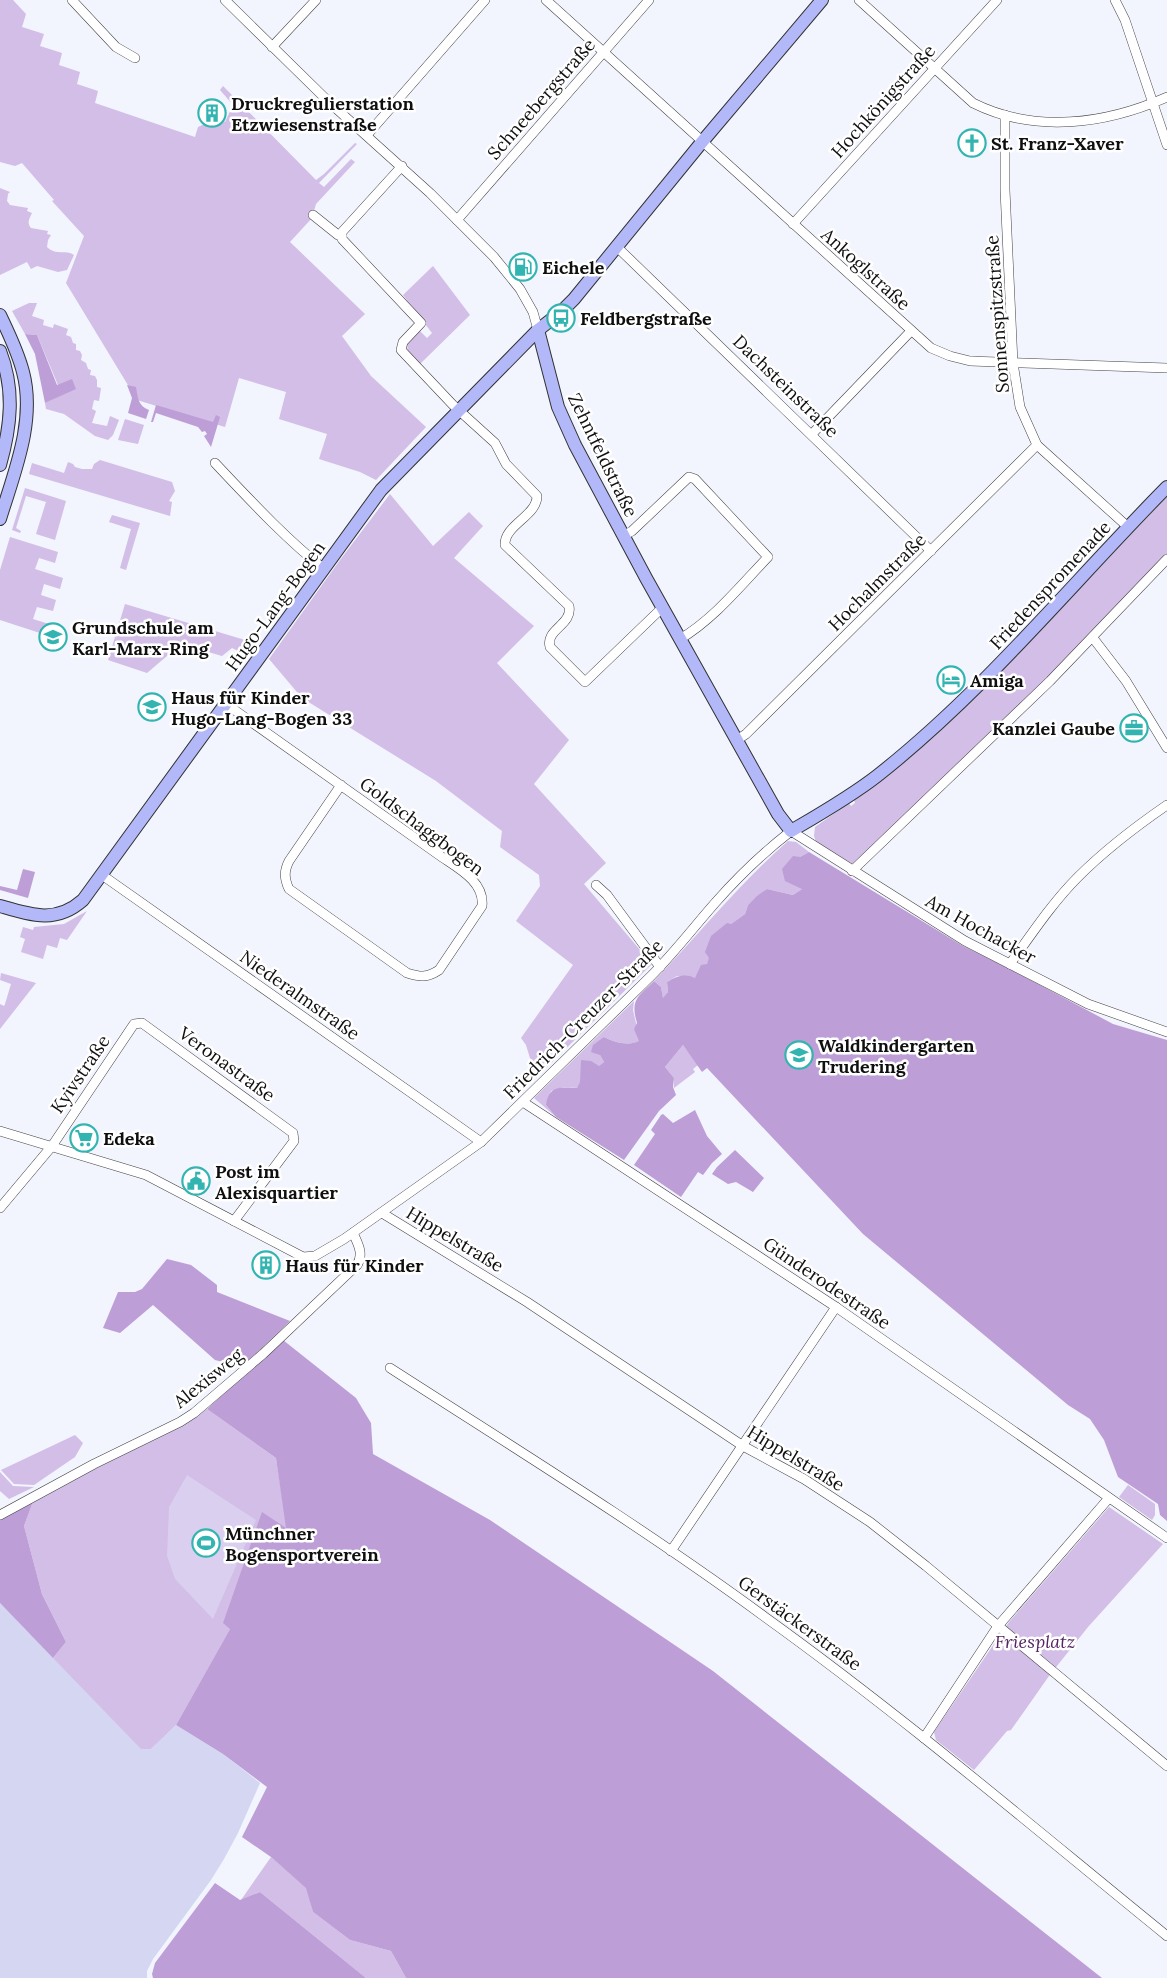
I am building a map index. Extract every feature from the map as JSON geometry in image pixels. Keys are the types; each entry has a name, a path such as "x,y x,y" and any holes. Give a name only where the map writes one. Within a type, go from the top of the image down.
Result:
{"street":[{"path":"72,0 116,47 135,58"},
{"name":"Zehntfeldstraße","path":"225,0 330,104 402,166 494,257 515,282 533,312 547,370 561,416 623,536 680,639 774,806 791,831"},
{"path":"272,47 316,0"},
{"path":"367,135 485,0"},
{"name":"Ankoglstraße","path":"546,0 930,348 970,361 1167,368"},
{"name":"Schneebergstraße","path":"457,220 650,0"},
{"path":"538,330 567,306 822,0"},
{"path":"859,0 973,103 986,110 1047,122 1084,121 1124,112 1167,97"},
{"name":"Hochkönigstraße","path":"793,224 997,0"},
{"path":"1115,0 1125,20 1167,145"},
{"name":"Sonnenspitzstraße","path":"1005,115 1005,190 1013,363 1020,407 1037,445 1128,527"},
{"path":"402,166 342,232 342,239 421,323 403,342 401,350 495,444 506,464 537,496 534,506 506,536 505,545 569,606 569,618 552,635 549,643 550,648 585,682 663,607"},
{"path":"313,215 338,235 342,236"},
{"name":"Dachsteinstraße","path":"616,246 932,551"},
{"path":"0,315 24,374 26,406 20,454 0,519"},
{"name":"Hugo-Lang-Bogen","path":"0,906 33,915 58,914 83,900 381,490 538,330"},
{"path":"812,434 911,331"},
{"path":"0,351 8,376 11,404 6,443 0,465"},
{"name":"Hochalmstraße","path":"737,740 746,734 1037,445"},
{"path":"215,463 274,524 324,569"},
{"path":"623,536 632,531 689,477 695,479 768,557 711,615 689,634 680,639"},
{"name":"Friedenspromenade","path":"791,831 876,777 956,709 1030,634 1167,487"},
{"path":"852,871 1093,638 1167,559"},
{"path":"1093,638 1126,681 1167,748"},
{"name":"Goldschaggbogen","path":"226,704 341,785 474,881 483,898 482,906 439,970 429,976 422,977 407,973 289,889 284,879 289,861 341,785"},
{"path":"1010,964 1050,909 1078,877 1138,825 1167,805"},
{"name":"Am Hochacker","path":"791,831 965,941 1088,1004 1167,1032"},
{"name":"Friedrich-Creuzer-Straße","path":"0,1131 146,1175 303,1257 309,1257 329,1249 353,1233 480,1142 660,967 716,902 774,845 791,831"},
{"name":"Niederalmstraße","path":"102,875 480,1142"},
{"path":"596,885 607,896 660,967"},
{"name":"Veronastraße","path":"137,1022 142,1023 293,1133 294,1141 234,1222"},
{"name":"Kyivstraße","path":"0,1208 52,1146 119,1045 137,1022"},
{"name":"Günderodestraße","path":"523,1102 836,1307 1167,1538"},
{"name":"Hippelstraße","path":"382,1213 527,1302 743,1446 804,1479 870,1522 1167,1766"},
{"name":"Alexisweg","path":"0,1515 94,1464 180,1422 218,1394 357,1265 360,1260 361,1251 353,1233"},
{"path":"671,1551 836,1307"},
{"name":"Gerstäckerstraße","path":"390,1368 671,1551 766,1617 924,1738 1167,1936"},
{"path":"924,1738 998,1626 1109,1498"}],"shaded area":[{"path":"25,334 37,335 57,385 72,379 76,389 45,403 35,354"},
{"path":"127,385 136,387 141,404 149,410 146,419 128,413 132,398"},
{"path":"156,405 213,422 216,415 220,417 211,447 204,436 207,434 198,427 156,413 153,422 151,422"},
{"path":"809,852 963,946 1113,1024 1167,1040 1167,1521 1160,1515 1158,1504 1118,1477 1104,1440 1090,1419 1068,1405 863,1234 707,1068 702,1072 683,1045 665,1067 674,1078 673,1087 676,1095 659,1111 624,1160 556,1117 546,1105 547,1098 556,1089 577,1088 580,1082 581,1060 591,1061 599,1066 604,1062 600,1055 591,1052 593,1045 604,1037 622,1043 639,1041 634,1029 637,1023 634,1009 635,1003 654,981 661,987 663,998 668,992 667,982 681,976 695,978 701,965 707,964 709,958 705,952 711,936 727,923 731,924 745,914 748,905 757,896 767,889 793,895 802,889 785,881 782,869 793,856 800,857"},
{"path":"23,869 35,872 28,898 0,890 0,886 17,890"},
{"path":"695,1110 707,1136 722,1154 703,1175 698,1172 681,1197 634,1165 655,1134 651,1130 661,1115 663,1114 673,1123"},
{"path":"735,1150 764,1178 753,1192 736,1182 728,1184 712,1174"},
{"path":"167,1259 191,1265 217,1285 217,1292 290,1321 242,1367 215,1360 153,1305 120,1333 103,1328 118,1292 135,1292 142,1289"},
{"path":"283,1340 356,1398 371,1423 373,1454 490,1520 713,1671 1102,1978 406,1978 391,1951 350,1940 313,1912 306,1888 271,1857 242,1837 267,1787 223,1754 176,1725 230,1629 223,1623 262,1512 286,1528 276,1458 207,1409"},
{"name":"Münchner Bogensportverein","path":"187,1475 256,1520 213,1619 175,1579 167,1556 169,1507"},
{"path":"34,1499 24,1526 42,1594 66,1642 53,1658 0,1603 0,1517"},
{"path":"0,1603 141,1748 151,1749 176,1725 223,1754 260,1783 238,1833 224,1859 211,1880 153,1959 147,1971 147,1978 0,1978"},
{"path":"215,1883 240,1900 260,1892 366,1978 153,1978 152,1974 155,1963"}],"green space":[{"path":"0,0 13,0 26,14 22,27 44,34 40,46 62,53 59,65 80,72 77,84 98,91 95,103 195,137 198,127 220,117 225,122 233,105 220,90 223,86 316,180 355,143 357,144 319,183 324,187 351,159 355,162 316,204 312,218 290,242 365,314 342,336 371,376 426,427 376,480 360,472 319,459 327,434 279,419 286,392 239,378 225,427 137,400 66,283 84,236 52,201 54,200 22,163 15,166 0,162"},
{"path":"0,188 10,192 7,201 10,205 28,208 27,211 32,213 29,218 31,228 48,231 47,234 51,235 47,247 50,250 67,252 74,255 67,270 58,272 37,266 31,269 27,262 0,275"},
{"path":"433,266 470,315 420,364 408,352 407,344 419,330 427,338 432,333 403,295"},
{"path":"29,303 37,303 32,316 44,320 43,325 53,328 54,324 68,329 66,335 71,337 73,343 76,344 76,350 80,351 82,355 81,360 91,370 90,375 95,376 97,387 101,388 99,401 94,400 92,409 96,411 92,423 107,426 110,416 119,420 113,435 108,440 95,436 64,414 46,409 45,403 76,388 58,385 37,335 25,334 12,311"},
{"path":"125,419 144,425 138,444 118,440"},
{"path":"100,460 172,482 175,491 169,501 172,502 170,516 29,474 32,463 64,473 68,462 75,467 92,469 94,464"},
{"path":"25,488 66,501 55,540 36,534 46,502 26,496 16,528 21,531 20,533 12,530"},
{"path":"390,494 433,546 469,512 483,526 454,558 534,626 497,663 569,740 534,784 606,863 584,884 652,964 536,1078 526,1045 521,1038 573,965 516,921 540,886 539,875 500,847 502,831 436,781 302,698 269,659"},
{"path":"1167,497 1167,554 1090,637 853,864 816,842 814,836 815,827 849,803 851,806 855,803 854,800 898,767 939,732 1017,656"},
{"path":"112,515 140,523 126,570 120,568 131,529 109,522"},
{"path":"10,537 58,552 55,563 39,558 35,569 63,578 60,589 44,584 41,595 56,600 53,611 37,607 33,619 49,624 46,635 0,620 0,570"},
{"path":"125,604 255,643 246,655 232,648 222,656 181,644 147,673 108,660"},
{"path":"788,841 796,842 809,852 800,857 802,889 793,895 767,889 748,905 745,914 731,924 707,964 695,978 677,976 667,982 668,992 663,999 661,987 654,981 736,892"},
{"path":"87,911 67,940 60,938 57,948 47,945 43,959 21,952 25,939 20,937 23,927 33,930 34,927 64,924"},
{"path":"1,973 36,983 0,1029 0,1004 4,1006 11,984 0,980"},
{"path":"634,1001 633,1010 640,1041 622,1043 604,1037 600,1055 604,1062 586,1077 577,1088 564,1087 551,1091 546,1105 556,1117 534,1098"},
{"path":"683,1045 698,1065 693,1069 695,1072 674,1088 674,1078 665,1067"},
{"path":"207,1409 276,1458 287,1528 176,1725 151,1749 141,1749 53,1658 66,1642 42,1594 24,1526 34,1499 182,1424"},
{"path":"75,1435 83,1443 75,1457 34,1485 14,1484 1,1470"},
{"path":"0,1472 13,1486 34,1487 9,1499 0,1491"},
{"path":"1128,1485 1155,1504 1155,1515 1152,1520 1119,1497"},
{"name":"Friesplatz","path":"1109,1507 1163,1544 1088,1627 1049,1676 1011,1730 1007,1731 974,1770 936,1740 934,1732 1009,1622"},
{"path":"271,1857 307,1888 313,1912 350,1940 391,1951 406,1978 366,1978 260,1892 241,1900"}],"place":[{"name":"Druckregulierstation Etzwiesenstraße","path":"212,113"},
{"name":"St. Franz-Xaver","path":"972,143"},
{"name":"Eichele","path":"523,267"},
{"name":"Feldbergstraße","path":"561,318"},
{"name":"Grundschule am Karl-Marx-Ring","path":"53,637"},
{"name":"Amiga","path":"951,680"},
{"name":"Haus für Kinder Hugo-Lang-Bogen 33","path":"152,707"},
{"name":"Kanzlei Gaube","path":"1134,728"},
{"name":"Waldkindergarten Trudering","path":"799,1055"},
{"name":"Edeka","path":"84,1138"},
{"name":"Post im Alexisquartier","path":"196,1181"},
{"name":"Haus für Kinder","path":"266,1265"},
{"name":"Münchner Bogensportverein","path":"206,1543"}]}
